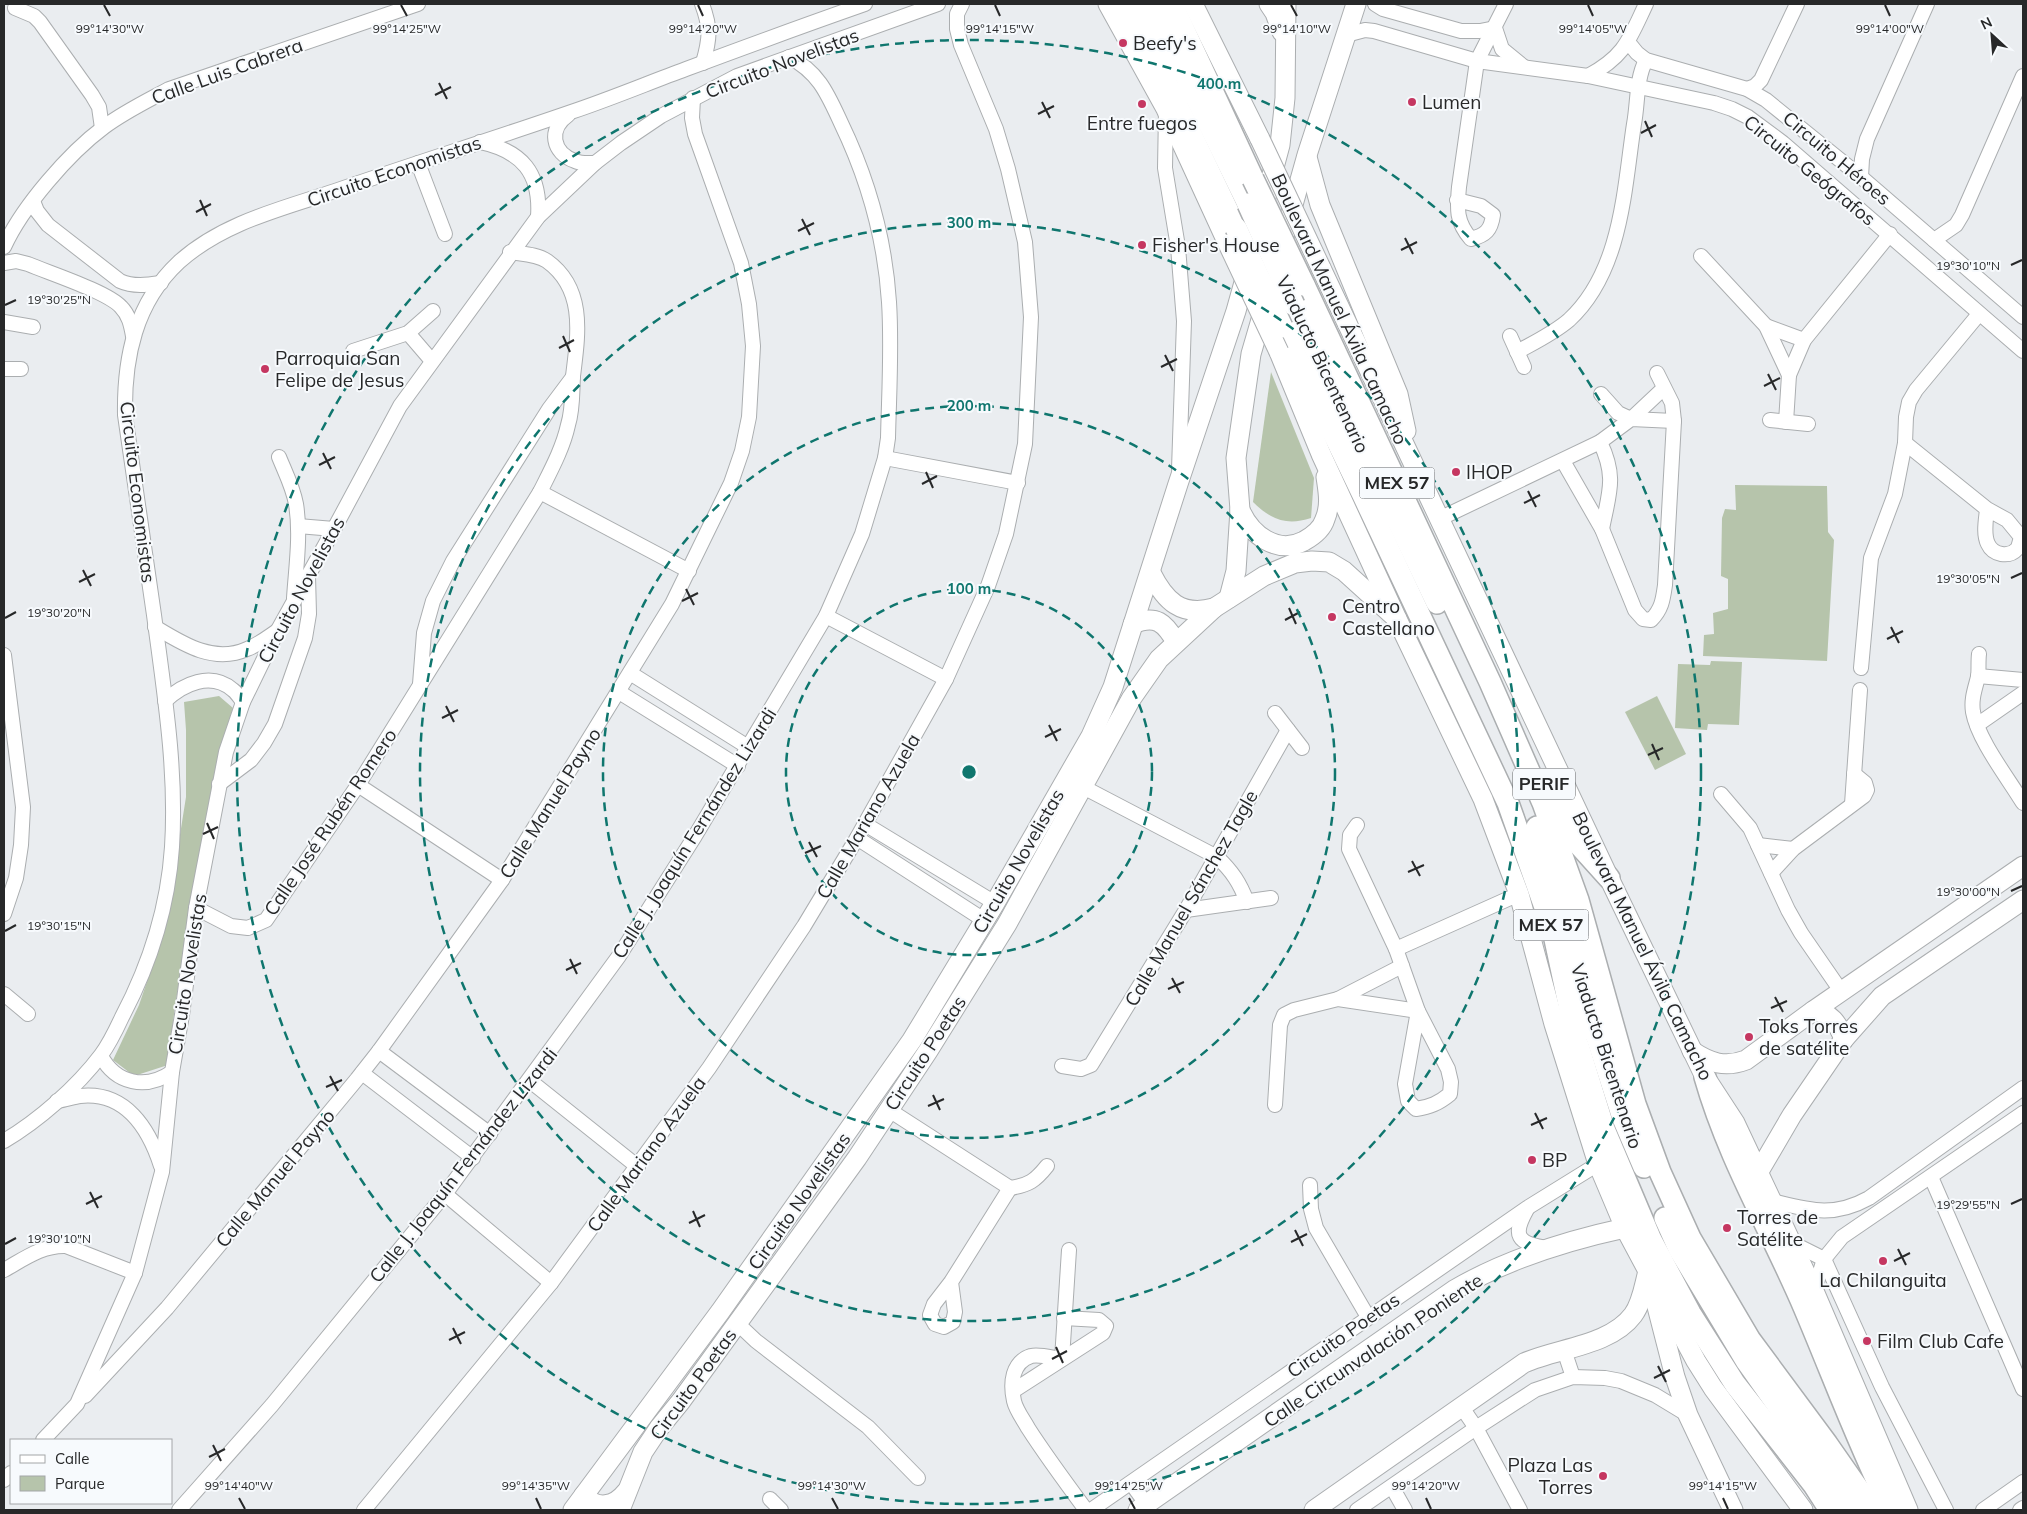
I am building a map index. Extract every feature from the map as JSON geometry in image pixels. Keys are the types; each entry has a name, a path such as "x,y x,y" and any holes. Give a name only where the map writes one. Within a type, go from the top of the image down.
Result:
{"highway":[{"name":"MEX 57","path":"1129,4 1232,236 1282,327 1508,803 1553,930 1577,1042 1604,1130 1652,1240 1690,1313 1735,1384 1814,1485 1830,1510"},
{"name":"Viaducto Bicentenario","path":"1150,4 1248,204 1294,305 1470,671 1530,805 1566,921 1593,1025 1623,1118 1679,1250 1747,1362 1852,1510"},
{"name":"Boulevard Manuel Ávila Camacho","path":"1172,4 1490,682 1542,803 1578,900 1634,1104 1660,1172 1690,1238 1750,1340 1827,1444 1872,1510"},
{"name":"PERIF","path":"1490,682 1572,837 1609,878"},
{"path":"1705,1077 1716,1115 1731,1153 1804,1307 1872,1471 1892,1510"}],"main road":[{"path":"1108,4 1166,109 1232,236 1322,454 1397,619 1483,799 1519,894 1554,1024 1598,1164 1626,1228 1713,1388 1803,1510"},
{"name":"Boulevard Manuel Ávila Camacho","path":"1193,4 1260,139 1705,1077 1735,1123 1814,1291 1908,1510"},
{"path":"1207,34 1205,16 1210,4"},
{"path":"1269,4 1275,13 1284,41"},
{"path":"1178,484 1236,311 1280,145 1285,98 1284,41 1286,4"},
{"path":"1229,598 1236,571 1240,510 1236,458 1251,354 1307,155 1356,4"},
{"path":"1307,155 1320,205 1398,394 1414,465"},
{"path":"1240,510 1248,526 1255,533 1274,544 1290,545 1310,538 1319,530 1325,520 1328,507 1329,495 1322,454"},
{"name":"Circuito Novelistas","path":"573,1510 720,1312 912,1040 995,903 1091,736 1114,687 1178,484"},
{"name":"Circuito Poetas","path":"620,1510 644,1452 659,1428 738,1324 857,1158 928,1051 1006,924 1131,699 1160,659 1214,608 1278,568 1295,563 1329,562 1344,571 1397,619"},
{"path":"1151,573 1163,595 1176,605 1191,610 1214,608"},
{"path":"1134,624 1150,619 1160,622 1169,630 1176,642"},
{"path":"1692,1050 1704,1059 1718,1064 1735,1064 1754,1055 1813,1010 2023,866"},
{"path":"1758,1173 1792,1115 1844,1039 1882,996 2023,900"},
{"path":"1864,976 1870,989 1882,996"},
{"path":"1813,1010 1823,1012 1832,1018 1844,1039"},
{"name":"Calle Circunvalación Poniente","path":"1143,1507 1454,1290 1498,1267 1550,1248 1584,1237 1626,1228"},
{"path":"1314,1510 1524,1363 1537,1357 1606,1336 1622,1326 1633,1315 1639,1304 1648,1271"},
{"path":"1648,1271 1675,1377 1688,1415 1733,1510"},
{"path":"584,1495 592,1503 605,1505 617,1501 626,1492"}],"street":[{"name":"Calle Luis Cabrera","path":"4,246 33,201 70,158 102,128 132,108 170,89 418,4"},
{"path":"702,4 710,31 703,63"},
{"name":"Circuito Economistas","path":"4,1141 57,1101 101,1056 131,1000 156,937 167,893 172,848 173,805 165,700 125,415 125,385 133,336 142,311 161,282 178,263 201,245 252,219 573,112 865,4"},
{"name":"Circuito Novelistas","path":"44,1439 77,1404 135,1273 162,1172 172,1072 182,1015 196,908 219,784 226,752 243,702 278,630 400,406 538,216 595,163 661,116 737,76 938,4"},
{"name":"Calle Mariano Azuela","path":"364,1510 551,1283 709,1068 804,926 857,838 946,678 988,586 1006,534 1025,444 1032,317 1025,242 1008,169 996,129 961,45 957,30 957,14 962,4"},
{"path":"1375,4 1383,9 1461,31 1480,32 1495,28"},
{"path":"1457,200 1481,206 1493,215 1491,226 1483,236 1471,239 1462,228 1457,214 1457,200 1477,61 1506,4"},
{"path":"1748,89 1756,86 1761,80 1797,4"},
{"path":"1862,177 1862,159 1868,139 1927,4"},
{"path":"4,18 18,6 40,22 92,95 100,112 102,128"},
{"path":"1588,76 1613,61 1628,42 1643,7"},
{"path":"1495,28 1502,49 1526,68"},
{"name":"Circuito Geógrafos","path":"1346,35 1365,30 1374,31 1477,61 1588,76 1714,103 1732,109 1748,117 1783,143 2023,351"},
{"name":"Circuito Héroes","path":"1628,42 1646,60 1748,89 1774,106 1862,177 2023,316"},
{"name":"Calle J. Joaquín Fernández Lizardi","path":"179,1510 272,1405 445,1194 619,956 738,766 826,616 862,534 885,458 888,438 890,371 889,303 885,266 871,203 852,146 827,94 814,75 804,65 788,58"},
{"path":"1517,352 1550,334 1569,320 1586,301 1600,278 1611,252 1619,220 1636,116 1641,72 1646,60"},
{"path":"1934,240 1956,225 1962,215 2023,76"},
{"name":"Calle Manuel Payno","path":"77,1404 167,1308 362,1073 502,880 672,604 731,483 742,451 750,402 753,346 749,304 741,263 695,134 692,118 693,98"},
{"name":"Circuito Novelistas","path":"1166,109 1165,168 1178,246 1184,321 1178,484"},
{"path":"573,112 563,119 556,128 554,138 556,144 563,154 575,161 595,163"},
{"path":"480,142 508,150 519,157 534,178 538,190 538,216"},
{"path":"418,163 445,234"},
{"path":"33,201 36,211 48,226 120,280 137,285 161,282"},
{"path":"1786,422 1789,375 1804,340 1890,234"},
{"name":"Calle José Rubén Romero","path":"196,908 232,926 248,928 266,920 358,785 540,492 558,454 568,426 572,404 578,311 571,289 560,273 546,260 510,252"},
{"path":"1701,256 1766,326 1789,375"},
{"path":"4,262 16,261 28,264 102,294 116,302 124,310 130,321 133,336"},
{"path":"353,351 408,333 433,311"},
{"path":"1860,668 1871,558 1895,494 1905,443 1906,417 1909,402 1916,390 1979,314"},
{"path":"4,322 33,327"},
{"path":"1766,326 1804,340"},
{"path":"408,333 432,361"},
{"path":"1510,336 1524,367"},
{"path":"4,369 21,369"},
{"path":"1563,461 1602,529 1635,610 1643,619 1651,620 1658,613 1663,602 1665,585 1674,420 1672,403 1657,373"},
{"name":"Calle José Rubén Romero","path":"420,686 424,633 434,601 454,561 549,409 573,377"},
{"path":"1439,519 1600,442 1631,419 1664,388"},
{"path":"1601,394 1618,413 1631,419 1674,420"},
{"path":"1770,420 1808,424"},
{"path":"1600,442 1608,459 1611,473 1611,488 1602,529"},
{"path":"1905,443 1987,509 2007,520 2021,538 2017,548 2008,555 1996,553 1988,545 1985,530 1987,509"},
{"path":"278,457 291,484 296,504 298,526 294,600"},
{"path":"885,458 1018,483"},
{"path":"540,492 689,571"},
{"path":"298,526 334,529"},
{"path":"219,784 251,760 275,724 304,638 309,614 308,576"},
{"path":"826,616 946,678"},
{"path":"155,627 183,644 213,654 247,650 278,630"},
{"path":"1978,654 1978,676 1973,694 1973,711 1977,725 2023,803"},
{"path":"4,655 23,806 21,845 16,878 4,914"},
{"path":"630,673 748,747"},
{"path":"1978,676 2023,680"},
{"path":"165,700 183,686 191,683 211,681 222,683 233,690 243,702"},
{"path":"1852,804 1860,690"},
{"path":"619,692 738,766"},
{"path":"1977,725 2023,693"},
{"path":"1275,713 1302,748"},
{"name":"Calle Manuel Sánchez Tagle","path":"1062,1066 1081,1069 1091,1065 1217,858 1288,730"},
{"path":"1771,872 1793,849 1860,800 1867,790 1865,784 1854,774"},
{"path":"358,785 502,880"},
{"path":"1083,787 1217,858 1241,884 1247,902"},
{"path":"1721,794 1750,828 1801,934 1841,991"},
{"path":"865,824 995,903"},
{"path":"1357,825 1350,836 1349,849 1396,949 1418,1011 1448,1069 1451,1082 1450,1094 1440,1102 1429,1108 1416,1109 1408,1101 1405,1084 1418,1011"},
{"path":"857,838 984,920"},
{"path":"1758,845 1793,849"},
{"path":"1396,949 1519,894"},
{"path":"1186,910 1271,898"},
{"path":"1275,1105 1280,1025 1284,1015 1294,1010 1338,998 1402,966"},
{"path":"4,994 28,1014"},
{"path":"1338,998 1418,1011"},
{"path":"379,1051 490,1134"},
{"path":"101,1056 119,1077 137,1083 156,1081 172,1072"},
{"path":"362,1073 473,1158"},
{"path":"529,1080 638,1167"},
{"path":"1772,1201 1804,1209 1823,1211 1842,1210 1856,1205 1869,1198 2020,1090 2023,1106"},
{"path":"57,1101 81,1096 98,1096 119,1104 137,1118 145,1128 154,1143 162,1172"},
{"path":"889,1110 1017,1187"},
{"path":"1814,1291 1824,1259 1842,1237 2023,1113"},
{"name":"Circuito Poetas","path":"1091,1510 1527,1208 1598,1164"},
{"path":"951,1282 955,1312 952,1322 944,1327 935,1324 930,1315 934,1304 1017,1187 1035,1180 1047,1166"},
{"path":"1931,1177 2023,1389"},
{"path":"1310,1185 1311,1209 1316,1228 1368,1318"},
{"path":"445,1194 551,1283"},
{"path":"1527,1208 1518,1226 1521,1238 1528,1244 1550,1248"},
{"path":"1790,1242 1824,1259 1882,1387 1946,1510"},
{"path":"4,1270 41,1249 54,1245 66,1246 135,1273"},
{"path":"1062,1359 1069,1250"},
{"path":"1013,1391 1103,1333 1106,1326 1099,1320 1064,1318"},
{"path":"738,1324 756,1341 868,1427 918,1478"},
{"path":"1564,1350 1573,1377"},
{"path":"1062,1359 1033,1355 1021,1361 1013,1372 1014,1402 1037,1442 1086,1510"},
{"path":"1357,1510 1535,1390 1573,1377 1605,1378 1621,1381 1655,1395 1688,1415"},
{"path":"1461,1406 1476,1428 1520,1510"},
{"path":"1983,1510 2023,1482"},
{"path":"1131,1483 1143,1507"},
{"path":"1392,1487 1405,1510"},
{"path":"770,1499 781,1510"}],"green space":[{"path":"1271,372 1314,478 1311,518 1294,521 1280,520 1266,513 1253,502"},
{"path":"1735,485 1827,486 1828,532 1834,540 1827,661 1703,656 1704,635 1714,634 1713,613 1728,609 1728,579 1721,576 1722,518 1725,509 1736,510"},
{"path":"1711,661 1742,662 1739,725 1708,724 1707,730 1675,728 1678,664 1710,665"},
{"path":"219,696 233,708 220,749 175,1006 168,1065 134,1076 113,1060 139,1005 165,929 186,797 184,702"},
{"path":"1657,696 1686,754 1655,770 1625,712"}],"place":[{"name":"Beefy's","path":"1123,43"},
{"name":"Lumen","path":"1412,102"},
{"name":"Entre fuegos","path":"1142,104"},
{"name":"Fisher's House","path":"1142,245"},
{"name":"Parroquia San Felipe de Jesus","path":"265,369"},
{"name":"IHOP","path":"1456,472"},
{"name":"Centro Castellano","path":"1332,617"},
{"name":"Toks Torres de satélite","path":"1749,1037"},
{"name":"BP","path":"1532,1160"},
{"name":"Torres de Satélite","path":"1727,1228"},
{"name":"La Chilanguita","path":"1883,1261"},
{"name":"Film Club Cafe","path":"1867,1341"},
{"name":"Plaza Las Torres","path":"1603,1476"}]}
